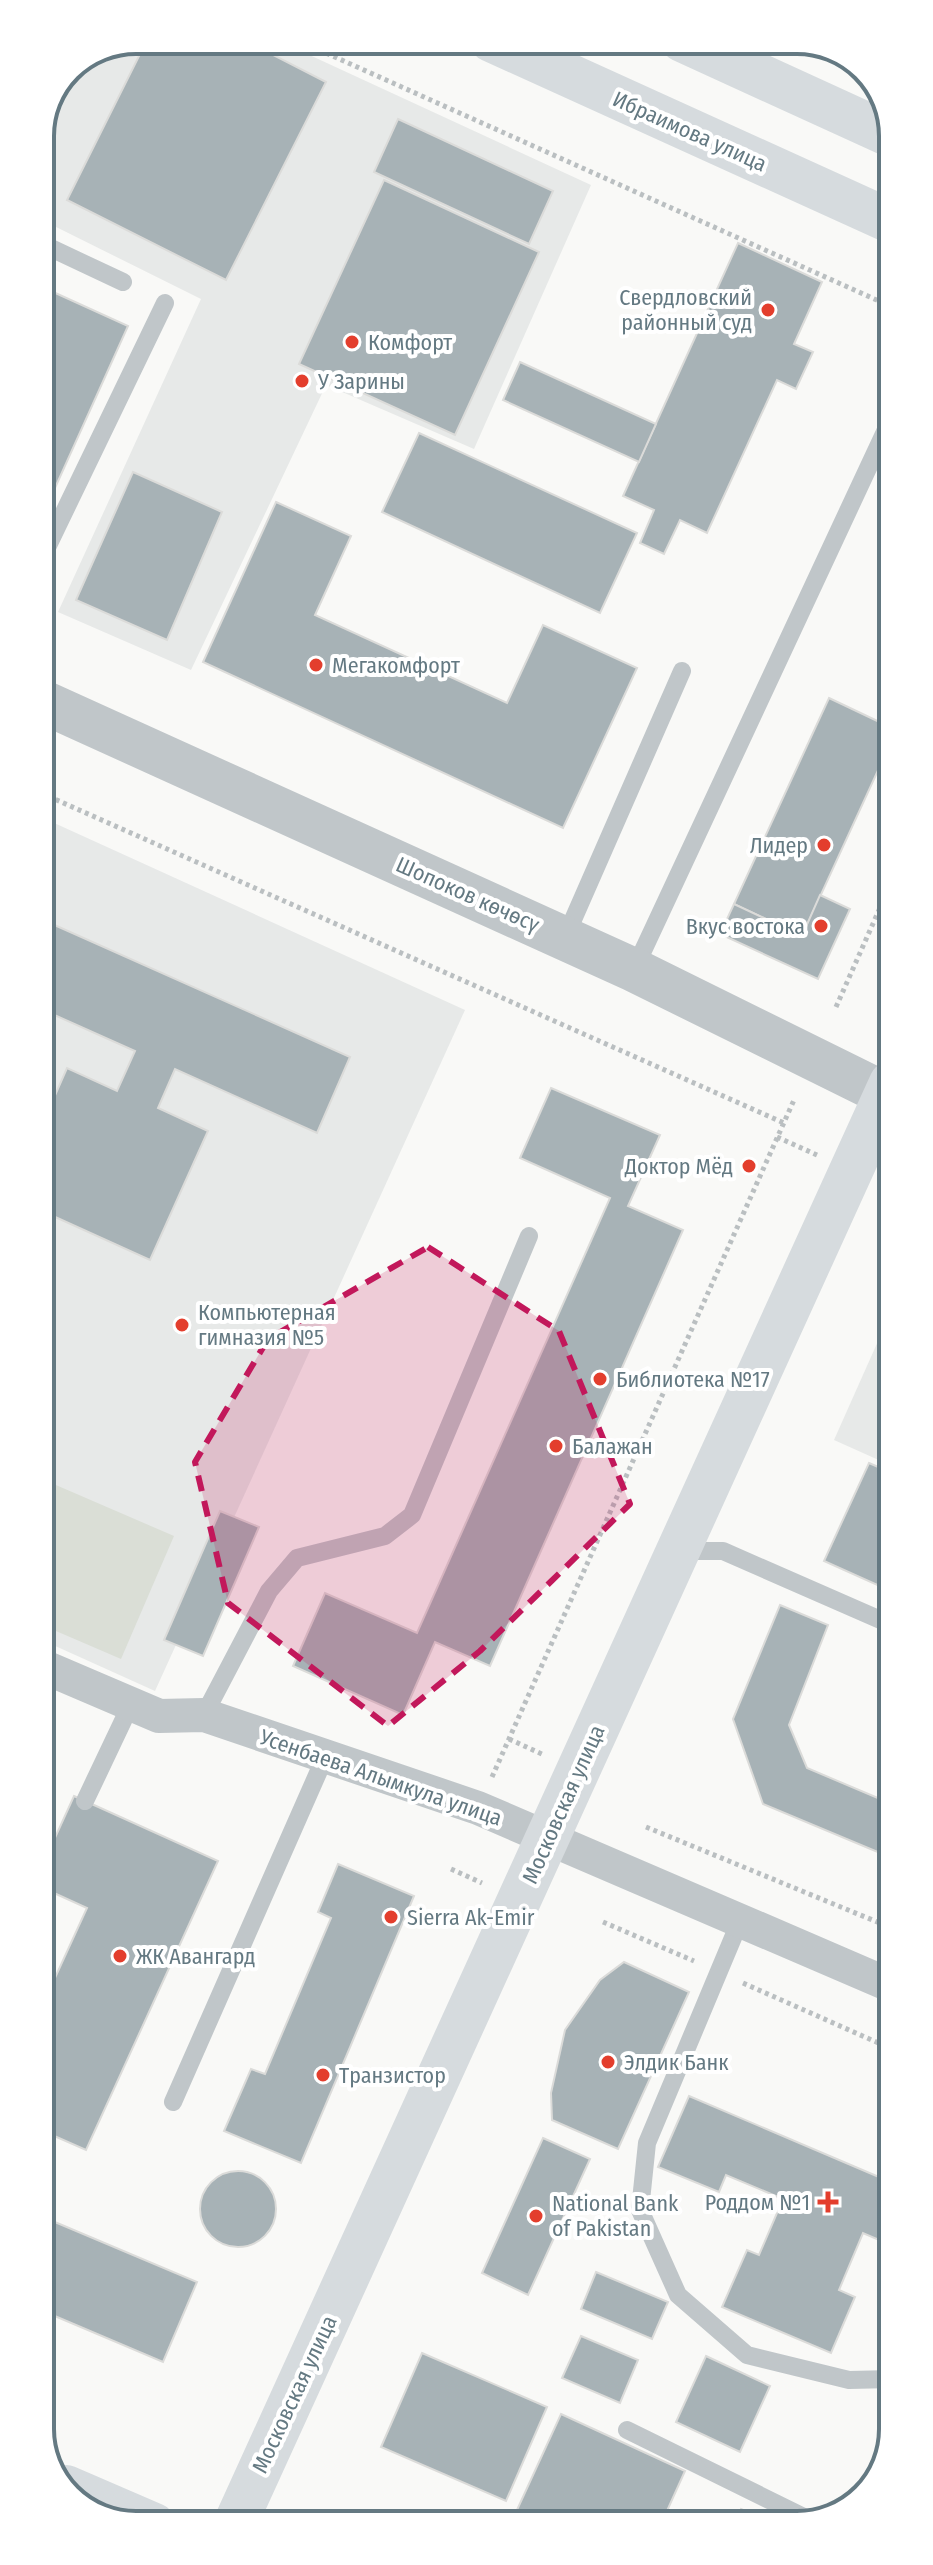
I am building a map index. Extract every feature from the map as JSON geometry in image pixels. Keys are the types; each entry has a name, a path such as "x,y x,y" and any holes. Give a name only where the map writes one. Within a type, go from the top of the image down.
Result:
{"main road":[{"name":"Ибраимова улица","path":"522,54 879,216"},
{"path":"713,54 878,130"},
{"name":"Московская улица","path":"241,2511 879,1113"},
{"path":"93,2499 114,2508"}],"street":[{"name":"Шопоков көчөсү","path":"54,707 565,938 879,1086"},
{"name":"Усенбаева Алымкула улица","path":"54,1671 159,1716 204,1715 478,1808 879,1980"}],"lane":[{"path":"54,250 123,282"},
{"path":"54,533 165,303"},
{"path":"634,970 879,445"},
{"path":"565,938 682,671"},
{"path":"204,1715 269,1591 297,1558 385,1536 412,1515 529,1236"},
{"path":"678,1551 723,1551 879,1619"},
{"path":"85,1801 131,1704"},
{"path":"173,2102 325,1757"},
{"path":"740,1921 647,2143 640,2210 678,2295 747,2355 849,2380 879,2379"},
{"path":"627,2430 792,2511"}],"path":[{"path":"328,54 879,301"},
{"path":"54,799 784,1123"},
{"path":"836,1007 879,910"},
{"path":"492,1777 794,1100"},
{"path":"777,1137 817,1156"},
{"path":"509,1739 545,1755"},
{"path":"646,1827 879,1923"},
{"path":"451,1869 494,1889"},
{"path":"603,1922 879,2043"}],"highlighted area":[{"path":"428,1247 559,1331 630,1504 480,1651 388,1726 228,1603 195,1462 268,1339"}],"shaded area":[{"name":"Комфорт","path":"136,54 307,54 591,185 474,449 326,385 191,670 58,612 201,299 54,226 54,131 57,115 71,86 82,74 110,58"},
{"name":"Компьютерная гимназия №5","path":"54,823 465,1010 155,1691 54,1645"},
{"path":"879,1339 879,1460 834,1440"},
{"path":"54,1484 174,1536 121,1659 54,1630"}],"building":[{"path":"140,54 271,54 326,82 226,280 67,200"},
{"path":"398,119 553,191 529,244 374,172"},
{"path":"384,180 539,252 455,435 299,364"},
{"path":"738,243 822,282 794,344 813,352 796,389 777,380 707,533 680,520 664,554 640,543 654,510 623,496"},
{"path":"54,292 128,326 54,490"},
{"path":"520,362 656,424 639,462 503,400"},
{"path":"419,433 637,533 600,613 382,512"},
{"path":"133,472 222,512 167,640 76,600"},
{"name":"Мегакомфорт","path":"276,502 351,536 315,615 507,703 543,625 637,668 563,828 203,662"},
{"path":"829,698 879,722 879,768 802,936 734,904"},
{"path":"820,895 850,909 818,979 720,934 734,904 802,936"},
{"path":"54,925 350,1057 317,1133 175,1069 158,1108 208,1131 150,1260 54,1216 54,1098 67,1068 117,1091 135,1051 54,1015"},
{"path":"551,1088 660,1135 628,1206 683,1230 490,1666 435,1642 403,1715 293,1666 325,1593 417,1633 610,1198 520,1158"},
{"path":"869,1463 879,1467 879,1586 824,1561"},
{"path":"220,1511 259,1527 203,1656 164,1640"},
{"path":"780,1605 828,1625 789,1725 807,1768 879,1798 879,1853 763,1804 733,1719"},
{"name":"ЖК Авангард","path":"74,1796 218,1861 86,2150 54,2136 54,1980 87,1908 54,1893 54,1840"},
{"path":"338,1864 414,1896 301,2163 224,2131 251,2069 265,2074 331,1918 318,1912"},
{"name":"Элдик Банк","path":"624,1962 689,1992 618,2149 552,2120 551,2093 565,2030 600,1980"},
{"path":"689,2096 879,2177 879,2240 863,2233 839,2290 855,2297 831,2353 722,2307 747,2250 759,2255 783,2199 726,2175 719,2192 658,2167"},
{"name":"National Bank of Pakistan","path":"543,2138 590,2159 528,2295 482,2273"},
{"path":"238,2171 252,2174 265,2182 273,2195 276,2209 273,2223 265,2236 252,2244 238,2247 224,2244 211,2236 203,2223 200,2209 203,2195 211,2182 224,2174"},
{"path":"54,2222 197,2282 163,2362 54,2316"},
{"path":"596,2272 668,2302 652,2339 581,2309"},
{"path":"581,2336 638,2360 620,2403 562,2378"},
{"path":"422,2353 547,2407 506,2501 381,2447"},
{"path":"706,2356 770,2386 740,2452 676,2422"},
{"path":"561,2414 685,2471 667,2511 517,2511"}],"place":[{"name":"Свердловский районный суд","path":"768,310"},
{"name":"Комфорт","path":"352,342"},
{"name":"У Зарины","path":"302,381"},
{"name":"Мегакомфорт","path":"316,665"},
{"name":"Лидер","path":"824,845"},
{"name":"Вкус востока","path":"821,926"},
{"name":"Доктор Мёд","path":"749,1166"},
{"name":"Компьютерная гимназия №5","path":"182,1325"},
{"name":"Библиотека №17","path":"600,1379"},
{"name":"Балажан","path":"556,1446"},
{"name":"Sierra Ak-Emir","path":"391,1917"},
{"name":"ЖК Авангард","path":"120,1956"},
{"name":"Элдик Банк","path":"608,2062"},
{"name":"Транзистор","path":"323,2075"},
{"name":"Роддом №1","path":"828,2202"},
{"name":"National Bank of Pakistan","path":"536,2216"}]}
